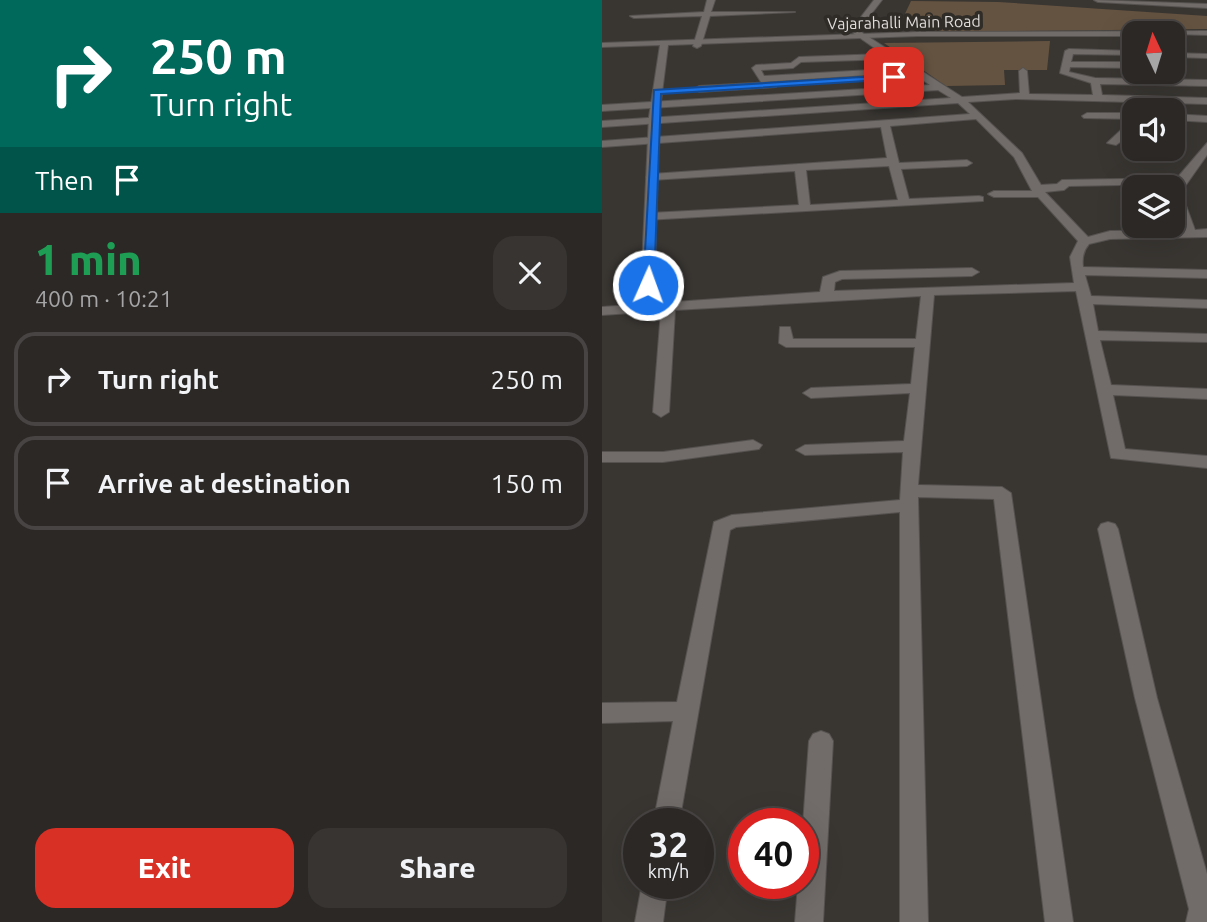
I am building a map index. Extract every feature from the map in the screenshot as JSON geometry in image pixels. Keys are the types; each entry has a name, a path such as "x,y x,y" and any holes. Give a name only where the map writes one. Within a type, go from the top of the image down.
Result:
{"street":[{"path":"754,13 757,0"},
{"path":"878,0 858,26 857,33 960,100 978,116 1018,155 1039,192 1085,241"},
{"path":"1098,0 1195,3 1207,6"},
{"path":"698,4 710,2"},
{"path":"697,44 710,2"},
{"path":"634,16 790,12"},
{"path":"688,26 714,26"},
{"name":"Vajarahalli Main Road","path":"602,47 864,38 1207,35"},
{"name":"Vajarahalli Main Road","path":"1185,36 1207,35"},
{"name":"Vajarahalli Main Road","path":"864,38 1122,37"},
{"path":"647,308 654,121 661,96 663,45"},
{"path":"1122,52 1069,51 1064,73 1095,81 1207,83"},
{"path":"1185,55 1207,56"},
{"path":"891,56 799,60 793,65 756,68 761,79 892,71 915,73"},
{"path":"874,57 892,71"},
{"path":"1066,64 1122,65"},
{"path":"1185,66 1207,67"},
{"path":"1023,71 1025,96"},
{"path":"682,90 915,73"},
{"path":"1095,81 1098,97"},
{"path":"743,86 745,99"},
{"path":"602,108 661,96 745,99 937,87"},
{"path":"602,124 1025,96 1207,101"},
{"path":"602,144 978,116"},
{"path":"1087,116 1122,116"},
{"path":"1185,118 1207,119"},
{"path":"885,124 904,202"},
{"path":"1185,130 1207,131"},
{"path":"1112,143 1122,134"},
{"path":"1185,176 1207,146"},
{"path":"652,177 800,167 967,163"},
{"path":"800,167 805,208"},
{"path":"994,194 1039,192 1064,187 1062,183 1072,182 1122,182"},
{"path":"650,217 979,199"},
{"path":"1185,218 1191,233"},
{"path":"1207,233 1110,235 1085,241 1076,251 1074,260 1084,293 1117,454 1207,462"},
{"path":"1077,271 1207,274"},
{"path":"827,295 828,280 841,275 972,272"},
{"path":"602,311 827,295 928,291 1084,293 1207,304"},
{"path":"914,922 910,498 912,446 928,291"},
{"path":"661,412 668,306"},
{"path":"785,330 786,343 924,343"},
{"path":"1093,335 1207,338"},
{"path":"811,393 919,388"},
{"path":"1105,390 1207,394"},
{"path":"602,457 663,457 753,445"},
{"path":"805,450 912,446"},
{"path":"669,808 721,527 724,523 910,498 1002,493 1059,922"},
{"path":"1108,529 1146,698 1203,909 1200,922"},
{"path":"602,713 687,711"},
{"path":"809,922 821,741"},
{"path":"649,922 653,899"}],"shaded area":[{"path":"911,1 998,2 1207,16 1207,29 1185,29 1185,21 1122,21 1122,30 934,32 932,19 903,18"},
{"path":"1050,41 1047,70 1004,70 1005,85 946,86 884,43"}],"route":[{"path":"648,285 657,92 894,77"}]}
